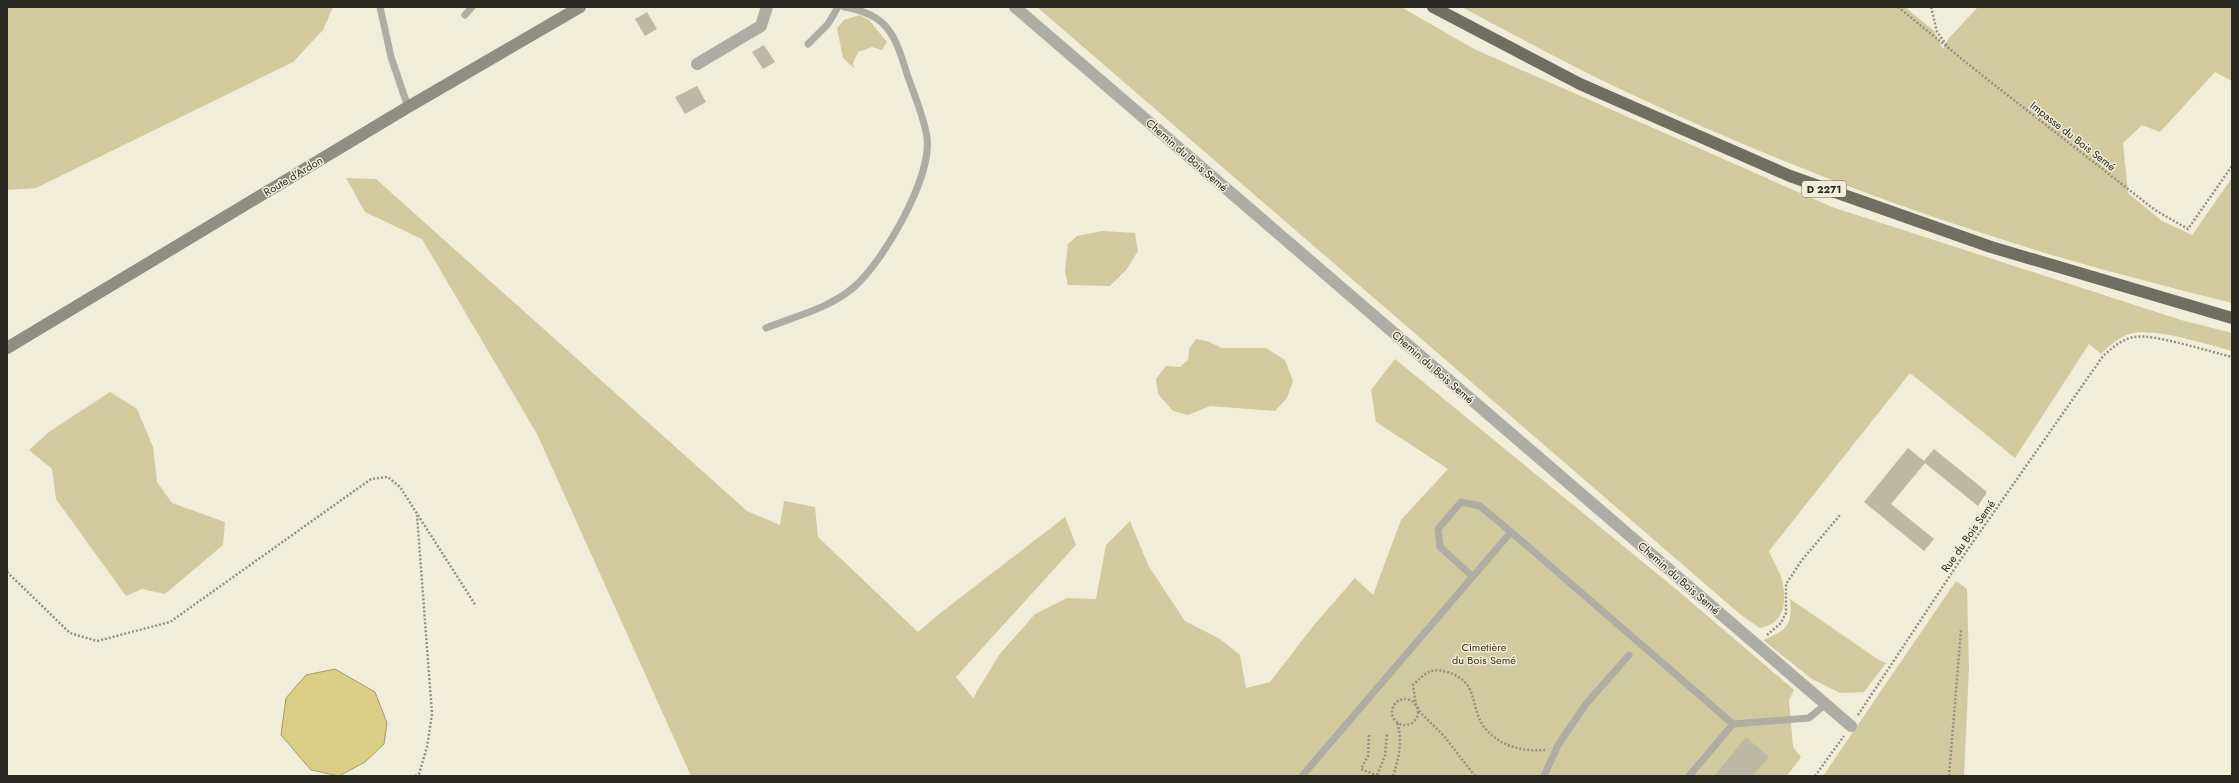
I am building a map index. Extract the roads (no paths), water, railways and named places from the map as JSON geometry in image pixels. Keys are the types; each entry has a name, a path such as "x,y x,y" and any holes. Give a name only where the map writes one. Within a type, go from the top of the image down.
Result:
{"highway":[{"name":"D 2271","path":"1434,8 1580,84 1790,176 1991,247 2232,318"}],"main road":[{"name":"Route d'Ardon","path":"7,348 408,107 580,7"}],"street":[{"path":"697,64 761,26 767,7"},
{"name":"Chemin du Bois Semé","path":"1015,7 1851,726"}],"lane":[{"path":"382,7 392,57 408,107"},
{"path":"465,15 472,7"},
{"path":"808,44 828,24 838,7"},
{"path":"766,328 826,305 854,287 878,258 910,204 926,163 927,137 900,51 885,23 863,10 844,7"},
{"path":"1472,576 1440,547 1438,529 1461,502 1480,506 1733,724"},
{"path":"1302,776 1511,532"},
{"path":"1544,776 1557,749 1586,704 1629,655"},
{"path":"1689,776 1733,724 1809,718 1826,704"}],"park label":[{"name":"Cimetière du Bois Semé","path":"1484,653"}]}
